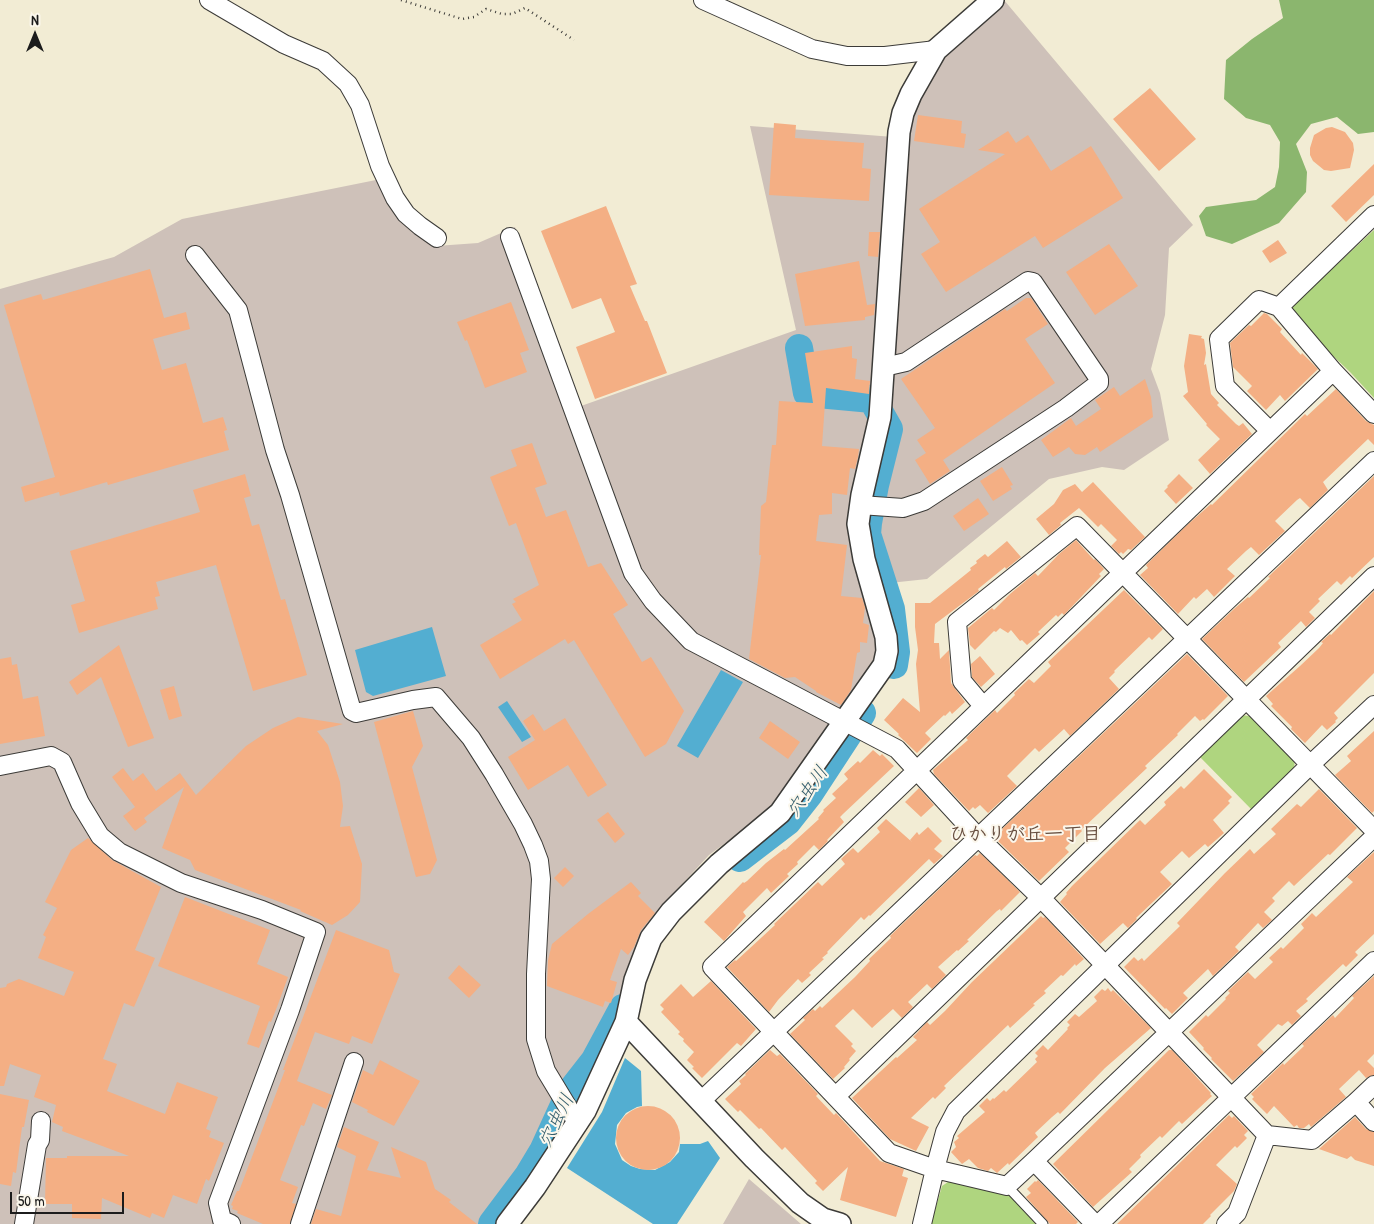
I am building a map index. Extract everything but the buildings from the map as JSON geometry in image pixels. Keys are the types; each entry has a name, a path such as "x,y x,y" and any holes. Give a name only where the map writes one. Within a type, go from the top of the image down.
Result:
{"street":[{"path":"209,0 284,44 323,61 348,84 360,105 380,166 395,198 406,214 437,238"},
{"path":"703,0 812,49 847,56 885,56 936,50"},
{"path":"507,1224 578,1124 626,1022 635,980 651,938 671,912 719,864 780,813 884,665 887,651 883,622 862,551 858,524 860,505 880,417 898,132 911,94 936,50 993,0"},
{"path":"1279,307 1374,215"},
{"path":"510,237 630,564 638,580 653,601 691,641 897,749 978,837 1041,898 1267,1135 1312,1140 1374,1085"},
{"path":"196,255 238,310 275,450 290,495 352,711 356,713 413,700 436,698 471,738 513,807 533,845 542,879 536,974 536,1039 546,1071 578,1124"},
{"path":"860,505 904,508 924,502 1099,384 1098,379 1033,282 1028,280 906,362 884,367"},
{"path":"1270,431 1225,386 1218,339 1260,300 1279,307 1333,371 1374,414"},
{"path":"1333,371 712,967 888,1153 935,1169 1006,1186 1374,837"},
{"path":"700,1102 1374,461"},
{"path":"984,706 962,681 957,622 1077,526 1374,830"},
{"path":"836,1096 1374,576"},
{"path":"922,1224 946,1132 956,1111 1310,765 1374,706"},
{"path":"0,766 51,756 62,762 80,803 100,836 119,852 181,883 262,910 316,932 290,1010 218,1203 222,1220 231,1224"},
{"path":"1099,1224 1374,961"},
{"path":"626,1022 700,1102 800,1203 823,1219 840,1224"},
{"path":"300,1224 354,1062"},
{"path":"1356,1102 1374,1122"},
{"path":"24,1224 37,1145 40,1140 41,1121"},
{"path":"1226,1224 1237,1214 1267,1135"},
{"path":"1034,1161 1095,1224"}],"lane":[{"path":"1006,1186 1043,1224"}],"path":[{"path":"401,0 462,19 474,17 486,9 502,14 512,14 525,8 574,40"}],"shaded area":[{"path":"1004,0 1193,225 1169,248 1165,315 1151,369 1160,393 1169,440 1124,470 1102,467 1049,479 927,579 871,585 879,657 828,725 770,810 709,855 670,897 640,937 614,1016 596,1056 567,1091 534,1161 487,1224 0,1224 0,289 114,257 182,219 376,180 393,211 415,231 436,246 478,243 515,227 581,406 796,330 750,126 907,138 918,95 957,40"},
{"path":"749,1179 801,1224 723,1224"}],"green space":[{"path":"1279,0 1374,0 1374,132 1358,134 1337,117 1311,124 1296,144 1307,172 1306,192 1279,223 1232,244 1206,236 1199,216 1206,207 1256,200 1275,187 1279,167 1280,142 1270,125 1246,118 1224,99 1226,60 1283,18"},
{"path":"1374,230 1374,398 1350,372 1291,316 1290,308"},
{"path":"1242,715 1255,717 1295,757 1294,770 1252,810 1200,757"},
{"path":"951,1180 1010,1195 1039,1224 931,1224 942,1186"}],"water":[{"path":"432,627 446,676 373,696 366,692 355,650"},
{"path":"721,670 743,682 698,758 677,746"},
{"path":"507,701 531,737 522,742 498,707"},
{"path":"625,1058 641,1071 642,1106 626,1113 617,1125 615,1144 622,1160 640,1169 655,1170 670,1162 679,1152 680,1144 700,1144 708,1141 720,1158 677,1224 653,1224 567,1168 602,1112"}],"waterway":[{"name":"穴虫川","path":"799,348 807,393 872,399 889,429 875,485 867,534 891,609 896,652 894,665"},
{"name":"穴虫川","path":"740,858 787,822 809,794 862,713"},
{"name":"穴虫川","path":"492,1224 528,1176 543,1151 570,1092 595,1060 623,1008"}],"district":[{"name":"ひかりが丘一丁目","path":"1025,835"}]}
